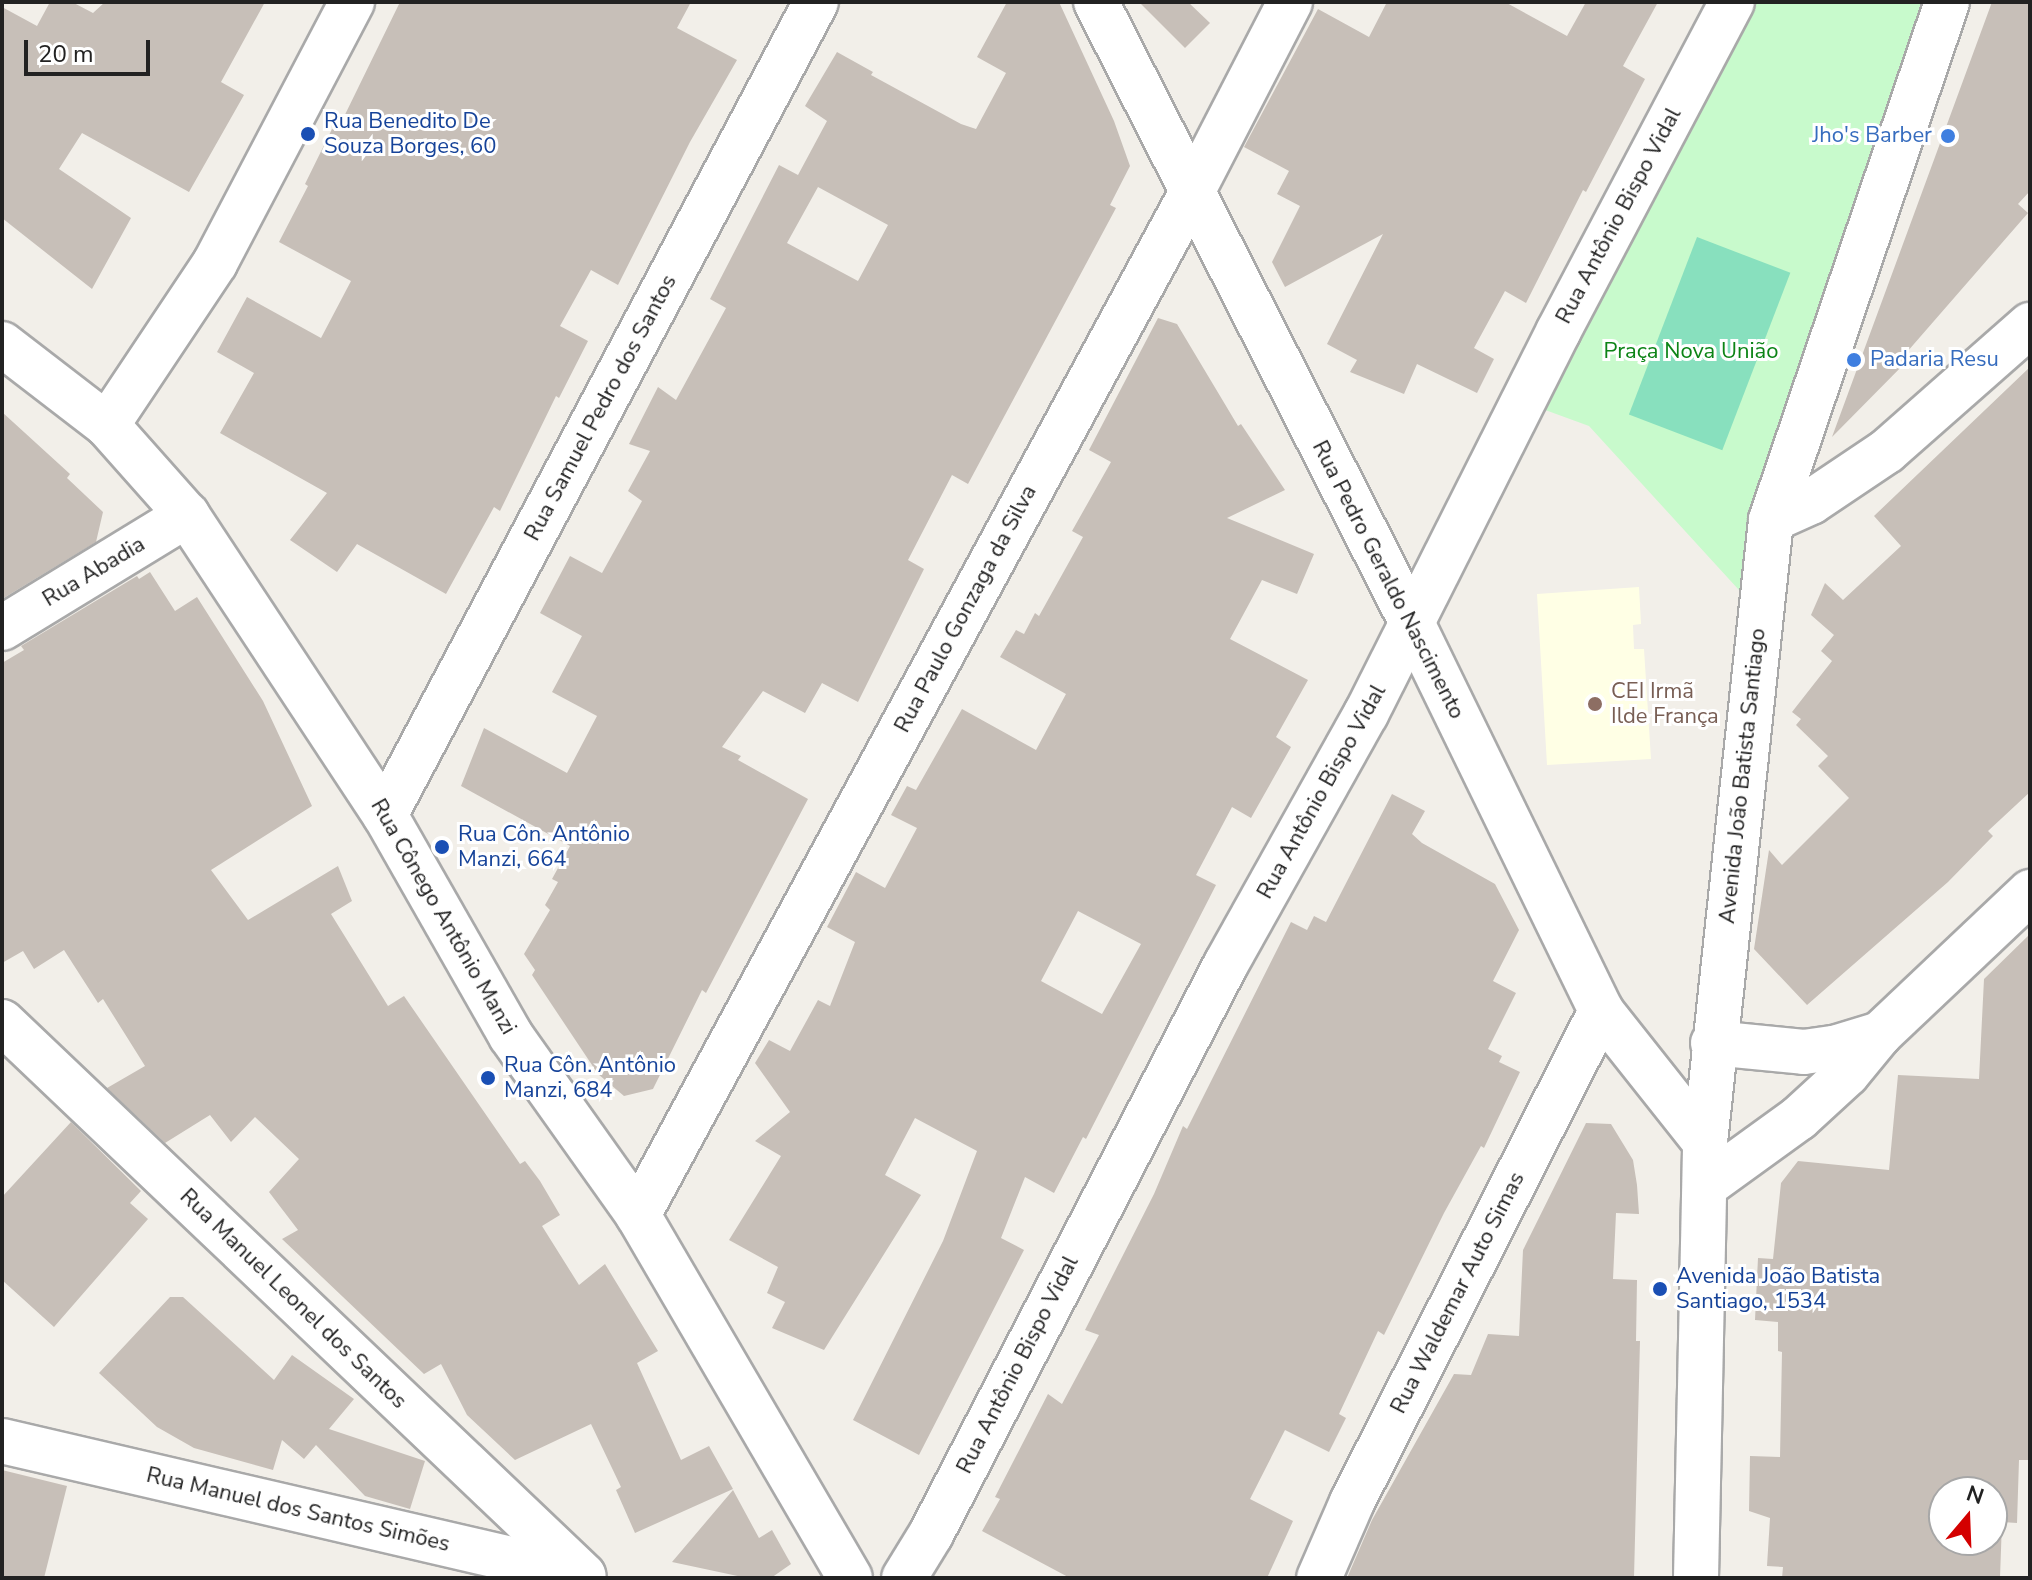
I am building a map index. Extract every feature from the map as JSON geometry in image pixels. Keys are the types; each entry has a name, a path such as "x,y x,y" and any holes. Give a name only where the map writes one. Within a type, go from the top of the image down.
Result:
{"street":[{"path":"107,425 215,263 352,2"},
{"name":"Rua Samuel Pedro dos Santos","path":"385,815 816,2"},
{"name":"Rua Pedro Geraldo Nascimento","path":"1096,2 1191,194 1413,625 1601,1011 1705,1142"},
{"name":"Rua Paulo Gonzaga da Silva","path":"638,1215 1191,194 1290,2"},
{"name":"Rua Antônio Bispo Vidal","path":"904,1578 931,1534 1226,964 1413,625 1550,346 1732,2"},
{"name":"Avenida João Batista Santiago","path":"1696,1578 1705,1142 1713,1043 1771,520 1947,2"},
{"path":"1771,520 1811,502 1887,451 2030,325"},
{"name":"Rua Cônego Antônio Manzi","path":"2,344 107,425 187,515 289,664 385,815 511,1036 638,1215 850,1578"},
{"name":"Rua Abadia","path":"2,628 187,515"},
{"path":"1705,1186 1799,1118 1847,1074 1880,1034 2030,892"},
{"name":"Rua Waldemar Auto Simas","path":"1319,1578 1352,1502 1601,1011"},
{"name":"Rua Manuel Leonel dos Santos","path":"2,1022 588,1577"},
{"path":"1713,1043 1804,1052 1834,1048 1880,1034"},
{"name":"Rua Manuel dos Santos Simões","path":"2,1441 588,1577"}],"shaded area":[{"name":"CEI Irmã Ilde França","path":"1639,587 1641,624 1633,625 1634,649 1644,649 1651,759 1547,765 1537,594"}],"green space":[{"name":"Praça Nova União","path":"1733,2 1940,2 1749,601 1589,426 1523,402"},
{"path":"1697,237 1790,273 1722,450 1629,414"}],"building":[{"path":"50,2 72,2 93,13 105,2 265,2 221,82 244,95 189,192 82,133 59,169 131,218 92,289 2,218 2,7 37,26"},
{"path":"400,2 691,2 677,28 737,60 690,142 618,285 591,270 560,326 588,341 559,398 556,396 500,511 494,507 446,594 357,544 337,572 290,540 327,493 220,433 254,373 217,352 247,297 321,338 351,281 279,242 308,186 305,184 332,129 337,131"},
{"path":"1007,2 1059,2 1114,121 1130,166 1110,205 1116,208 968,484 952,475 908,560 924,569 858,702 822,683 805,713 763,691 722,747 741,756 738,760 808,799 706,993 702,990 653,1089 624,1096 598,1074 532,975 535,970 524,954 550,910 545,905 558,882 552,879 570,846 461,786 484,728 567,773 597,716 552,692 582,636 540,613 570,556 602,573 642,501 628,491 650,451 629,444 658,387 676,400 726,308 710,299 779,165 798,175 827,121 805,106 837,52 873,72 871,75 961,124 976,129 1006,73 977,57","holes":["818,187 888,225 858,281 787,243"]},
{"path":"1139,2 1188,2 1210,23 1185,48"},
{"path":"1387,2 1505,2 1567,36 1586,2 1658,2 1623,66 1645,79 1586,192 1583,190 1526,303 1505,291 1474,348 1494,359 1477,393 1417,364 1404,394 1350,372 1357,360 1327,344 1383,234 1285,287 1272,262 1300,206 1277,194 1289,171 1244,147 1318,9 1369,37"},
{"path":"1992,2 2030,2 2030,191 2018,204 2028,213 1907,352 1912,356 1832,437"},
{"path":"1158,318 1177,324 1238,426 1241,424 1285,490 1227,518 1314,554 1297,594 1262,580 1230,639 1308,680 1276,737 1291,747 1251,818 1232,807 1196,875 1216,885 1086,1139 1083,1137 1054,1193 1025,1177 1001,1238 1024,1250 919,1455 853,1420 943,1241 977,1151 915,1118 885,1175 921,1195 824,1350 772,1328 785,1302 767,1293 778,1267 729,1240 781,1156 755,1141 790,1112 755,1063 769,1040 790,1051 818,1000 830,1006 855,942 827,927 856,872 885,888 917,828 891,815 907,786 916,790 962,709 1036,750 1066,694 1000,657 1016,630 1024,634 1035,613 1039,616 1083,537 1072,531 1111,462 1089,450","holes":["1078,911 1141,944 1102,1014 1041,981"]},
{"path":"2030,367 2030,792 1988,831 1993,836 1948,882 1807,1005 1754,949 1769,850 1782,865 1849,798 1818,766 1828,756 1796,725 1801,719 1792,712 1832,661 1821,651 1834,635 1811,615 1825,583 1843,600 1901,546 1874,516"},
{"path":"2,412 70,474 67,478 103,512 96,542 2,599"},
{"path":"150,572 175,611 197,597 263,701 312,806 211,870 248,920 338,866 352,901 331,914 388,1006 404,996 520,1164 525,1161 540,1181 560,1215 542,1226 579,1285 605,1264 658,1351 637,1363 681,1460 709,1446 733,1489 635,1533 616,1490 621,1487 591,1424 515,1460 467,1415 441,1364 424,1374 282,1239 298,1230 269,1192 299,1159 255,1117 231,1142 210,1115 165,1143 107,1088 145,1066 103,999 98,1003 64,950 34,969 23,951 2,963 2,663 24,650 21,646 137,576 139,579"},
{"path":"1392,794 1425,811 1412,834 1422,843 1495,884 1519,930 1493,981 1516,993 1488,1049 1502,1056 1499,1062 1520,1072 1484,1148 1481,1146 1444,1213 1384,1335 1378,1331 1339,1414 1346,1418 1329,1452 1285,1430 1250,1499 1293,1521 1267,1578 1070,1578 982,1531 1000,1499 995,1497 1048,1394 1062,1404 1099,1335 1085,1330 1154,1194 1183,1126 1187,1129 1291,922 1307,930 1314,916 1326,922"},
{"path":"2030,934 2030,1460 2019,1460 2017,1523 2008,1522 2008,1476 1928,1476 1928,1556 2001,1556 2000,1578 1782,1578 1783,1567 1767,1566 1770,1518 1749,1511 1750,1456 1780,1457 1782,1352 1778,1351 1778,1322 1755,1320 1758,1258 1773,1259 1781,1183 1798,1161 1889,1170 1898,1075 1979,1079 1984,979"},
{"path":"71,1122 141,1191 130,1203 148,1219 54,1327 2,1280 2,1197"},
{"path":"1586,1123 1611,1124 1633,1160 1637,1185 1639,1214 1616,1213 1613,1279 1637,1280 1636,1341 1640,1341 1634,1578 1347,1578 1372,1520 1454,1374 1471,1375 1488,1334 1519,1336 1523,1250"},
{"path":"170,1297 183,1297 274,1380 292,1355 354,1399 329,1429 425,1461 410,1509 365,1496 316,1445 304,1459 282,1440 273,1470 194,1448 157,1427 99,1373"},
{"path":"2,1470 67,1486 44,1578 2,1578"},
{"path":"733,1490 759,1538 772,1530 791,1564 771,1578 747,1578 672,1562"}],"place":[{"name":"Rua Benedito De Souza Borges, 60","path":"308,134"},
{"name":"Jho's Barber","path":"1948,136"},
{"name":"Padaria Resu","path":"1854,360"},
{"name":"CEI Irmã Ilde França","path":"1595,704"},
{"name":"Rua Côn. Antônio Manzi, 664","path":"442,847"},
{"name":"Rua Côn. Antônio Manzi, 684","path":"488,1078"},
{"name":"Avenida João Batista Santiago, 1534","path":"1660,1289"}]}
